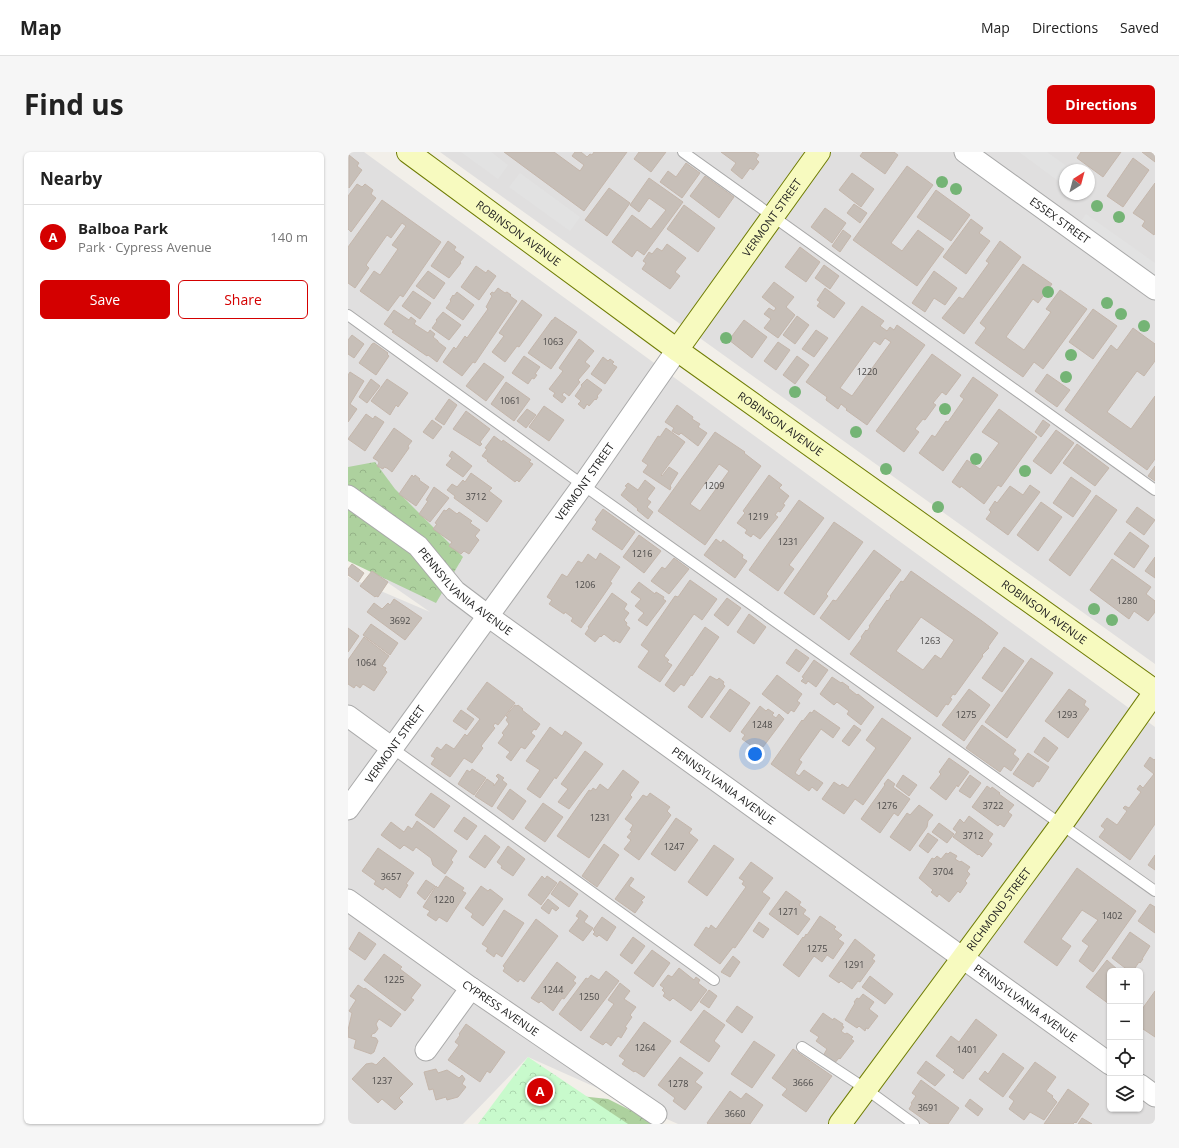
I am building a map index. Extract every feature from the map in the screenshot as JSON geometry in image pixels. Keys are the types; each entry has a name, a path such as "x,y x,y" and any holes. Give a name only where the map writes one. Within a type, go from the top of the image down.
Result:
{"main road":[{"name":"ROBINSON AVENUE","path":"408,152 677,350 1155,692"},
{"name":"VERMONT STREET","path":"677,350 820,152"},
{"name":"RICHMOND STREET","path":"840,1124 1061,825 1155,692"}],"street":[{"name":"ESSEX STREET","path":"964,152 1155,289"},
{"name":"VERMONT STREET","path":"348,809 583,486 677,350"},
{"name":"PENNSYLVANIA AVENUE","path":"348,496 418,546 455,591 488,616 1107,1062"},
{"path":"348,716 392,748"},
{"name":"CYPRESS AVENUE","path":"348,900 471,988 656,1114"},
{"path":"426,1050 471,988"},
{"path":"1143,1087 1155,1096"}],"lane":[{"path":"683,152 1155,490"},
{"path":"348,315 583,486 1155,891"},
{"path":"392,748 714,980"},
{"path":"802,1048 866,1089 914,1124"}],"shaded area":[{"path":"348,152 364,152 1155,727 1155,1124 678,1124 528,1057 463,1124 348,1124 348,577 430,612 348,555"},
{"path":"440,152 1155,152 1155,664"},
{"path":"461,152 491,152 508,165 498,179"},
{"path":"1019,152 1047,152 1064,164 1059,164 1059,182"},
{"path":"520,173 580,217 570,231 509,187"},
{"path":"1086,214 1155,263 1155,280 1078,225"}],"green space":[{"path":"375,462 395,489 463,557 436,603 348,561 348,467"},
{"path":"528,1057 628,1124 478,1124"},
{"path":"524,1090 608,1099 658,1124 488,1124"}],"building":[{"path":"504,152 554,152 580,171 584,165 572,156 575,152 581,152 587,157 590,154 592,155 594,152 627,152 584,211"},
{"path":"639,152 666,152 651,172 634,159"},
{"path":"721,152 754,152 759,155 756,159 759,162 753,170 750,168 742,179 731,170 736,163"},
{"path":"863,152 894,152 898,155 885,174 860,156"},
{"path":"1081,152 1121,152 1103,177 1095,171 1095,164 1085,164 1077,158"},
{"path":"1142,152 1155,152 1155,162"},
{"path":"349,155 359,163 357,166 362,170 349,188"},
{"path":"1133,158 1149,170 1123,207 1107,196"},
{"path":"686,163 700,173 682,198 660,182 668,171 676,177"},
{"path":"907,166 933,185 891,243 902,251 918,230 944,249 917,286 853,240"},
{"path":"852,173 874,189 861,207 839,190"},
{"path":"705,176 734,197 719,218 690,196"},
{"path":"649,178 683,202 644,255 637,250 632,257 612,242 632,215 651,229 666,210 649,198 639,212 630,205"},
{"path":"1155,183 1154,235 1142,226 1145,221 1133,213"},
{"path":"357,184 362,187 365,184 373,190 371,194 376,198 351,232 348,229 348,196"},
{"path":"609,188 630,203 607,236 585,220"},
{"path":"936,190 970,215 951,241 917,217"},
{"path":"382,200 441,242 403,297 400,295 388,311 360,291 374,271 380,275 398,249 392,245 406,226 402,223 391,238 387,235 366,265 369,268 355,288 348,283 348,247"},
{"path":"854,204 867,213 860,223 847,213"},
{"path":"684,205 715,228 698,252 667,229"},
{"path":"825,208 846,223 832,243 811,227"},
{"path":"971,219 983,228 979,233 990,241 966,274 943,257"},
{"path":"843,230 851,236 840,252 832,246"},
{"path":"448,241 456,247 454,250 464,257 449,278 431,266"},
{"path":"1000,241 1021,257 964,334 942,318 959,297 963,299 989,263 986,261"},
{"path":"667,244 686,258 675,272 680,276 670,289 642,269 646,263 643,261 649,252 652,254 657,248 662,251"},
{"path":"800,247 820,262 806,282 785,267"},
{"path":"1023,264 1052,284 1038,303 1033,299 1006,337 1024,350 1051,312 1046,309 1060,290 1087,309 1043,369 1034,362 1023,377 975,343 986,328 980,323"},
{"path":"824,265 839,276 830,289 815,278"},
{"path":"476,266 486,273 488,270 496,276 479,300 461,287"},
{"path":"428,271 445,283 434,299 416,286"},
{"path":"934,271 957,288 945,305 934,298 925,312 912,303"},
{"path":"774,282 794,297 786,307 795,315 778,338 764,328 771,319 764,314 769,308 774,311 776,308 762,297"},
{"path":"498,288 505,293 507,292 517,301 475,363 473,362 462,376 443,362 454,347 456,349 465,336 467,338 488,309 486,307 492,296 490,294 492,292 494,293"},
{"path":"825,288 845,303 834,318 817,306 820,302 817,300"},
{"path":"413,291 431,303 420,319 402,306"},
{"path":"457,292 474,305 463,320 446,308 453,295 454,296"},
{"path":"522,300 542,315 519,347 517,346 505,362 492,352 504,336 499,333"},
{"path":"862,306 884,321 880,326 887,331 890,327 894,330 897,325 925,345 867,425 846,410 847,409 841,404 838,409 826,400 827,397 806,382","holes":["885,338 891,342 852,396 840,388 874,341 880,345"]},
{"path":"1093,309 1117,326 1093,359 1069,342"},
{"path":"394,310 409,320 411,317 416,321 414,324 428,333 430,330 435,334 433,337 446,348 437,362 392,332 394,331 384,324"},
{"path":"443,312 461,325 449,340 432,328 437,321 436,320"},
{"path":"797,316 809,325 795,344 783,335"},
{"path":"555,317 577,332 551,369 528,353"},
{"path":"744,320 767,337 752,358 729,340"},
{"path":"1133,328 1155,344 1155,361 1144,376 1137,371 1107,412 1131,429 1155,396 1155,459 1147,470 1065,410 1111,345 1117,350"},
{"path":"816,330 828,338 814,357 802,349"},
{"path":"352,335 364,344 354,358 348,354 348,340"},
{"path":"579,339 594,351 585,362 590,366 578,380 580,382 569,396 564,392 562,395 566,398 562,403 553,396 555,393 549,389 563,371 559,368"},
{"path":"778,342 790,350 776,370 764,361"},
{"path":"374,343 388,353 387,354 389,356 376,375 359,363"},
{"path":"932,354 961,375 946,395 942,392 933,403 936,405 925,420 923,419 915,429 919,432 904,452 876,431"},
{"path":"524,356 540,367 535,374 537,375 534,379 532,378 528,384 512,373"},
{"path":"797,356 809,365 795,384 783,375"},
{"path":"603,357 608,361 610,359 614,362 612,364 617,367 605,384 591,374"},
{"path":"484,363 504,377 486,401 466,386"},
{"path":"350,372 364,381 350,404 357,409 348,422 348,375"},
{"path":"1047,374 1070,390 1057,407 1035,391"},
{"path":"973,377 998,395 943,471 919,453 932,435 935,437 946,421 948,422 964,399 960,396"},
{"path":"371,379 380,386 367,403 359,397"},
{"path":"387,379 408,393 398,407 396,405 390,415 371,401"},
{"path":"587,379 602,390 597,396 598,397 596,400 595,399 589,406 587,404 584,409 578,404 581,401 575,396 582,386 581,385"},
{"path":"506,382 530,399 514,421 491,404"},
{"path":"449,399 457,405 444,425 435,419"},
{"path":"677,405 693,417 692,419 700,424 698,427 707,433 698,446 681,433 679,435 672,431 674,428 665,422"},
{"path":"544,406 564,420 549,441 529,427"},
{"path":"527,409 536,415 526,428 517,421"},
{"path":"999,409 1037,437 1001,487 998,485 984,504 961,486 960,488 952,482 967,460 980,469 999,443 982,432"},
{"path":"466,411 490,429 480,442 482,444 480,446 453,429"},
{"path":"366,414 373,419 375,416 384,422 365,451 348,439"},
{"path":"432,420 442,427 433,439 423,432"},
{"path":"1043,420 1050,425 1041,437 1035,432"},
{"path":"394,428 412,441 408,446 409,448 392,472 387,468 384,467 383,469 377,466 379,463 378,461 373,458"},
{"path":"666,428 685,442 661,475 662,476 669,467 678,473 670,486 670,490 643,472 648,465 642,461 658,436 660,437"},
{"path":"1056,430 1074,443 1051,474 1033,461"},
{"path":"715,432 745,452 744,453 761,466 705,545 658,511","holes":["719,464 729,471 700,511 690,504"]},
{"path":"494,436 502,442 503,440 531,460 529,462 533,464 519,482 517,480 515,482 482,456 487,449 485,448"},
{"path":"1077,444 1109,468 1095,486 1063,463"},
{"path":"452,451 472,466 463,477 446,465 452,458 449,456"},
{"path":"1155,466 1155,481 1148,476"},
{"path":"471,473 492,488 489,491 502,501 487,522 454,498 455,496 447,490 452,484 457,487 463,480 465,482"},
{"path":"412,475 414,477 415,475 429,487 416,506 399,494"},
{"path":"769,475 782,485 779,488 789,496 783,504 785,505 780,512 778,511 775,515 778,517 760,539 753,534 751,537 745,533 747,530 737,523 745,513 743,511"},
{"path":"1071,477 1091,491 1073,517 1053,503"},
{"path":"645,480 655,488 647,499 651,502 647,507 653,512 648,519 621,495 628,483 638,490"},
{"path":"1030,485 1040,492 1008,535 986,519 991,512 989,510 995,501 997,503 1010,486 1023,495"},
{"path":"434,487 449,498 430,522 419,514 428,501 426,500"},
{"path":"1096,495 1117,510 1070,576 1049,560"},
{"path":"799,500 824,518 789,565 794,569 778,591 749,570"},
{"path":"1041,502 1062,517 1038,551 1017,535"},
{"path":"1137,507 1155,520 1144,535 1126,522"},
{"path":"449,508 457,514 459,512 472,521 470,523 480,530 475,536 479,540 469,554 464,551 461,554 449,546 452,542 433,529 437,524 435,523 444,510 446,511"},
{"path":"603,509 635,532 622,550 592,529 597,522 595,520"},
{"path":"834,522 863,542 826,594 828,596 814,615 784,593"},
{"path":"1130,532 1149,546 1134,568 1114,554"},
{"path":"639,535 661,551 644,573 623,557"},
{"path":"716,539 721,543 723,540 743,555 742,558 747,561 735,578 704,555"},
{"path":"874,550 901,570 849,640 820,618 833,600 836,601"},
{"path":"600,553 620,567 610,582 612,583 581,628 571,621 573,618 565,612 564,614 549,604 552,600 547,597 562,574 567,577 578,561 582,563 588,554 596,560"},
{"path":"1155,557 1155,578 1145,571"},
{"path":"674,558 689,569 669,594 651,581 662,567 665,569"},
{"path":"1112,559 1151,587 1146,594 1155,601 1155,612 1148,621 1134,611 1129,619 1090,590"},
{"path":"352,564 364,573 358,582 348,575 348,569"},
{"path":"372,571 388,582 378,597 375,597 360,586"},
{"path":"911,571 998,633 955,695 953,694 950,698 952,699 948,705 946,704 937,717 850,654 866,630 867,631 870,627 869,626 887,600 888,601 891,597 890,596 901,581 903,582","holes":["921,617 954,640 941,659 935,655 923,670 896,651"]},
{"path":"690,580 717,599 702,620 694,614 664,656 669,660 667,662 672,665 660,682 638,667 649,651 641,645 675,596 678,597"},
{"path":"639,582 655,594 656,592 664,597 663,599 666,601 647,626 638,620 644,613 635,606 641,599 631,592"},
{"path":"612,593 627,604 624,609 629,613 624,620 627,623 626,625 630,628 620,643 615,640 614,642 604,634 595,642 585,634 589,628 588,627"},
{"path":"727,598 741,608 728,626 714,615"},
{"path":"394,599 422,618 405,640 367,612 374,603 382,609 388,603 390,605"},
{"path":"749,614 766,627 754,644 737,632"},
{"path":"371,624 398,643 390,655 363,635"},
{"path":"705,627 719,637 684,686 681,684 674,692 665,685"},
{"path":"348,628 359,636 348,652"},
{"path":"364,637 389,656 382,666 386,668 385,670 387,672 374,691 363,684 360,688 356,685 354,688 348,684 348,660"},
{"path":"1004,647 1024,661 1002,692 982,678"},
{"path":"796,649 809,658 799,672 786,663"},
{"path":"1031,658 1053,673 1007,738 985,722"},
{"path":"814,660 828,670 816,687 808,681 806,684 801,681 804,678 802,677"},
{"path":"777,675 802,694 797,701 800,703 794,712 791,710 788,714 762,694"},
{"path":"710,676 717,680 719,678 724,682 723,684 725,686 702,718 688,707"},
{"path":"832,677 849,687 848,688 874,707 861,725 847,714 849,711 837,702 834,705 820,694"},
{"path":"487,682 515,703 498,725 495,723 493,726 495,728 481,746 483,748 472,763 464,758 450,777 431,764 435,758 431,756 437,747 441,750 446,744 454,749 465,734 467,736 480,719 467,709"},
{"path":"730,689 750,703 730,732 710,717"},
{"path":"969,689 990,705 964,741 942,725"},
{"path":"1069,689 1086,701 1084,705 1089,709 1068,738 1045,721"},
{"path":"515,705 518,705 540,724 536,730 534,729 531,733 535,736 525,749 521,747 511,761 506,757 510,752 498,743 504,735 502,733 509,724 506,720 508,717 506,716"},
{"path":"760,706 766,711 768,709 774,713 772,715 776,718 779,714 784,719 763,747 759,745 756,749 742,739 745,735 741,732"},
{"path":"461,710 474,719 466,730 453,721"},
{"path":"814,710 840,728 833,738 821,729 799,760 802,762 795,773 799,776 804,770 823,783 817,791 812,787 809,791 771,764 802,720 803,721 810,712 812,713"},
{"path":"882,718 911,738 863,805 855,799 844,814 822,799 834,782 840,786 842,784 848,788 876,748 866,740"},
{"path":"854,725 861,730 849,746 842,741"},
{"path":"982,725 1016,750 1013,754 1019,759 1011,771 1004,766 1000,772 966,748"},
{"path":"550,727 562,736 565,731 582,743 540,798 527,789 540,770 526,761"},
{"path":"1044,737 1058,748 1048,762 1034,752"},
{"path":"585,751 603,764 569,809 558,802 568,789 561,784"},
{"path":"1028,753 1049,767 1039,782 1037,781 1033,787 1013,774"},
{"path":"1150,757 1154,760 1155,759 1155,824 1130,860 1099,837 1105,829 1101,826 1107,818 1117,825 1127,811 1123,808 1125,806 1129,808 1141,792 1137,789 1140,785 1143,788 1154,774 1144,766"},
{"path":"949,758 969,772 946,800 930,788 941,774 939,772"},
{"path":"472,769 486,778 474,795 458,784 467,770 470,772"},
{"path":"623,770 639,782 630,795 632,797 589,858 557,836 589,790 591,791 593,788 596,790 600,784 608,790"},
{"path":"498,774 504,778 502,780 507,784 492,807 475,796 487,779 494,784 494,786 499,779 496,776"},
{"path":"903,775 917,785 909,796 896,786"},
{"path":"970,775 981,783 970,798 959,791"},
{"path":"888,779 895,784 893,787 910,799 898,816 894,813 880,833 861,819"},
{"path":"987,786 991,789 992,787 1014,805 1008,812 1012,815 1004,827 1000,824 998,826 972,807"},
{"path":"510,789 526,801 513,820 497,808"},
{"path":"431,793 450,806 434,828 415,815"},
{"path":"650,793 670,807 667,811 671,815 639,860 624,849 631,840 627,837 632,831 630,830 633,825 625,819 643,795 647,797"},
{"path":"543,803 563,817 545,842 525,828"},
{"path":"919,805 933,815 928,821 927,827 910,851 890,837 907,813 910,815"},
{"path":"969,816 993,834 988,841 992,844 982,857 953,837 957,832 953,829 960,819 964,823"},
{"path":"464,817 477,826 467,840 454,831"},
{"path":"676,818 692,829 689,833 698,840 675,871 651,854"},
{"path":"417,821 457,851 451,860 453,862 445,874 433,865 431,858 416,847 413,851 404,845 400,849 381,835 391,822 404,832 408,826 412,829"},
{"path":"939,823 954,834 947,843 932,832"},
{"path":"928,833 938,840 928,853 919,846"},
{"path":"485,835 500,847 485,868 469,857"},
{"path":"604,844 619,855 597,887 582,876"},
{"path":"714,845 734,859 707,896 688,882"},
{"path":"508,846 525,859 513,876 501,868 502,866 497,862"},
{"path":"378,848 414,873 406,884 408,885 400,898 385,887 383,890 374,884 376,881 362,871"},
{"path":"950,852 957,856 955,859 970,867 967,871 970,874 965,881 967,883 960,893 958,891 949,902 939,894 937,897 931,892 933,890 919,878 932,858 934,859 937,856 941,859 946,853 948,854"},
{"path":"1155,855 1155,870 1148,865"},
{"path":"751,862 773,878 762,892 770,898 735,948 733,947 720,964 694,945 706,927 709,929 711,925 716,929 746,887 742,884 744,881 739,878"},
{"path":"1077,868 1136,911 1093,972 1079,961 1089,946 1082,941 1098,920 1082,910 1061,939 1071,946 1057,966 1024,942"},
{"path":"446,876 464,888 462,891 466,893 447,922 439,917 436,921 427,915 430,911 423,907 436,886 438,888"},
{"path":"542,876 545,879 547,876 557,883 541,905 528,895"},
{"path":"631,877 634,879 629,886 645,897 641,901 643,902 635,913 615,899"},
{"path":"426,880 435,886 425,900 417,893"},
{"path":"560,881 578,894 569,907 551,894"},
{"path":"481,886 488,891 490,889 503,899 483,926 471,917 473,914 465,908"},
{"path":"786,891 801,902 799,905 806,910 803,914 810,919 798,935 769,914"},
{"path":"548,899 559,908 556,911 552,908 549,914 541,908"},
{"path":"1150,904 1155,907 1155,933 1138,921"},
{"path":"504,910 524,923 502,957 496,953 494,957 486,951 488,948 482,944"},
{"path":"580,910 588,916 584,922 593,928 583,941 569,931 579,918 576,916"},
{"path":"820,916 836,927 834,929 842,935 838,939 844,943 833,959 827,955 822,962 814,956 799,977 783,965"},
{"path":"602,917 616,927 607,941 599,935 597,937 593,934 595,932 593,930"},
{"path":"536,919 558,936 524,982 520,979 518,982 503,971 505,968 503,966"},
{"path":"759,922 769,929 763,938 753,931"},
{"path":"359,932 376,944 365,960 349,949"},
{"path":"1130,932 1150,946 1143,959 1135,968 1125,968 1112,958"},
{"path":"633,937 645,946 632,964 620,955"},
{"path":"855,939 875,955 872,959 875,961 860,982 858,981 852,989 841,981 839,983 829,976"},
{"path":"652,950 670,963 653,987 634,973"},
{"path":"384,954 402,967 400,969 421,985 411,998 414,1000 405,1011 364,980"},
{"path":"733,956 740,962 730,977 721,972"},
{"path":"1107,960 1116,968 1107,968 1107,1003 1086,987"},
{"path":"557,962 576,977 573,981 576,983 564,999 562,998 553,1011 541,1001 539,1003 531,998"},
{"path":"679,968 694,980 696,977 700,980 698,983 707,990 691,1011 673,998 670,1001 663,996 665,993 662,990 664,988 660,985 668,975 672,977"},
{"path":"606,971 619,981 581,1031 559,1014 586,978 588,979 591,975 599,980"},
{"path":"870,976 893,994 885,1004 862,987"},
{"path":"620,983 630,991 624,999 636,1007 630,1015 632,1017 625,1027 627,1028 621,1038 618,1036 611,1046 606,1042 603,1045 590,1037 614,1004 608,1000"},
{"path":"358,985 364,989 365,988 401,1014 391,1027 379,1019 376,1024 378,1029 372,1034 371,1037 376,1038 378,1041 374,1052 371,1054 354,1048 356,1040 348,1037 352,1013 349,1011 356,1000 350,996"},
{"path":"709,990 717,996 709,1008 700,1002"},
{"path":"1155,991 1155,1037 1143,1029 1143,1008"},
{"path":"863,994 874,1002 869,1009 878,1016 868,1029 866,1028 865,1031 859,1026 857,1028 845,1020 855,1003 854,1002"},
{"path":"737,1006 753,1017 742,1033 726,1021"},
{"path":"704,1010 725,1025 714,1041 720,1046 709,1062 680,1042"},
{"path":"823,1013 833,1020 834,1018 843,1024 842,1026 844,1027 841,1031 853,1037 851,1039 854,1041 840,1059 839,1058 833,1065 823,1056 827,1049 816,1041 819,1037 810,1031"},
{"path":"976,1019 997,1035 963,1079 953,1072 955,1070 936,1056 951,1036 959,1042"},
{"path":"644,1022 671,1041 644,1077 622,1064 625,1060 619,1056"},
{"path":"466,1024 505,1052 490,1073 487,1071 480,1082 448,1060 459,1045 455,1042"},
{"path":"754,1041 775,1055 752,1088 731,1074"},
{"path":"793,1049 832,1076 806,1112 782,1095 787,1089 772,1078"},
{"path":"1003,1053 1024,1068 1003,1097 979,1079 985,1071 988,1074"},
{"path":"384,1057 413,1084 399,1098 403,1102 395,1110 382,1099 378,1103 352,1079 366,1064 372,1063 376,1065"},
{"path":"680,1057 703,1073 695,1082 702,1087 685,1110 673,1101 675,1098 658,1085"},
{"path":"926,1061 945,1075 935,1086 917,1073"},
{"path":"1035,1062 1056,1077 1046,1091 1053,1096 1052,1097 1057,1102 1044,1120 1030,1112 1024,1120 1009,1109 1014,1101 1009,1097"},
{"path":"436,1069 438,1073 447,1070 459,1078 462,1075 465,1079 462,1084 466,1087 458,1097 447,1100 446,1097 436,1100 433,1089 429,1090 424,1072"},
{"path":"921,1080 959,1108 948,1124 930,1124 909,1109 916,1096 912,1093"},
{"path":"1068,1089 1089,1104 1076,1123 1044,1124"},
{"path":"730,1091 741,1099 746,1093 763,1105 750,1124 708,1124 707,1123"},
{"path":"970,1099 983,1109 978,1116 965,1106"},
{"path":"1082,1118 1092,1124 1078,1124"}],"place":[{"name":"Balboa Park","path":"540,1091"}]}
